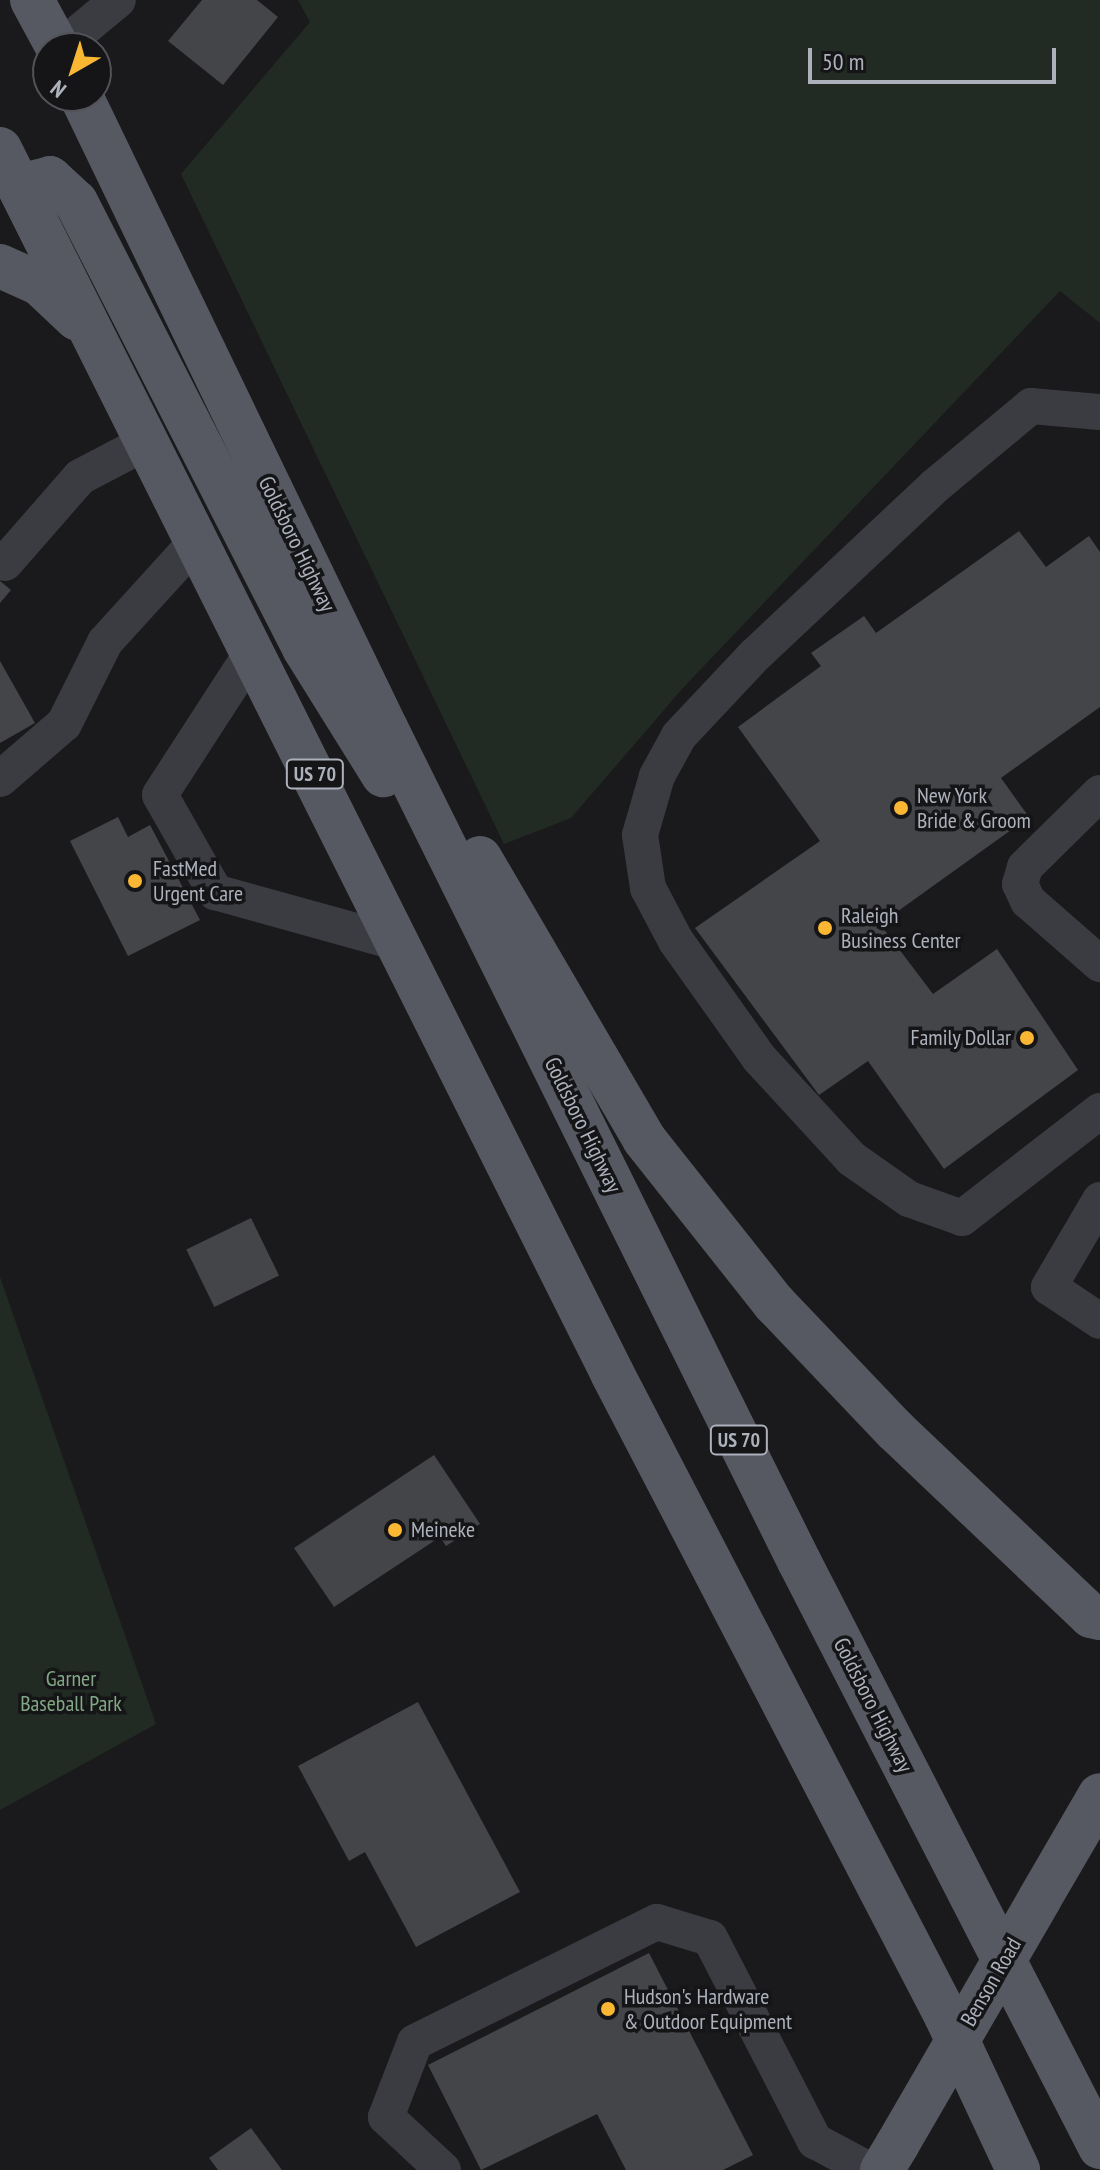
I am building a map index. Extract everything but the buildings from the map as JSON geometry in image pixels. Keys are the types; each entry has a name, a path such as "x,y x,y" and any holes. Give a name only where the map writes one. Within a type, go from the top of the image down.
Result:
{"main road":[{"path":"32,0 50,32"},
{"name":"Goldsboro Highway","path":"89,112 386,728 799,1561 1100,2147"},
{"path":"6,177 50,178 76,202 319,675 497,951"},
{"name":"US 70","path":"6,177 94,335 402,944 612,1373 946,2016 1018,2170"},
{"path":"0,266 40,284 94,335"},
{"path":"386,728 474,846 653,1151 774,1303 895,1430 1097,1622"},
{"name":"Benson Road","path":"883,2162 1100,1795"}],"street":[{"path":"79,32 118,0"},
{"path":"1100,412 1031,406 923,497 754,656 679,736 657,776 640,835 648,888 676,941 759,1058 852,1159 909,1199 962,1218 1100,1111"},
{"path":"5,563 80,477 147,442"},
{"path":"0,779 64,724 105,642 197,541"},
{"path":"253,651 160,795 215,892 402,944"},
{"path":"1100,793 1025,867 1020,884 1028,901 1100,964"},
{"path":"1100,1200 1049,1287 1100,1321"},
{"path":"443,2170 386,2117 415,2042 657,1922 710,1938 815,2141 883,2162"}],"green space":[{"path":"298,0 1100,0 1100,323 1060,291 682,689 571,818 504,844 181,174 310,22"},
{"name":"Garner Baseball Park","path":"0,1277 156,1724 0,1810"}],"place":[{"name":"New York Bride & Groom","path":"901,808"},
{"name":"FastMed Urgent Care","path":"135,881"},
{"name":"Raleigh Business Center","path":"825,928"},
{"name":"Family Dollar","path":"1027,1038"},
{"name":"Meineke","path":"395,1530"},
{"name":"Hudson's Hardware & Outdoor Equipment","path":"608,2009"}]}
